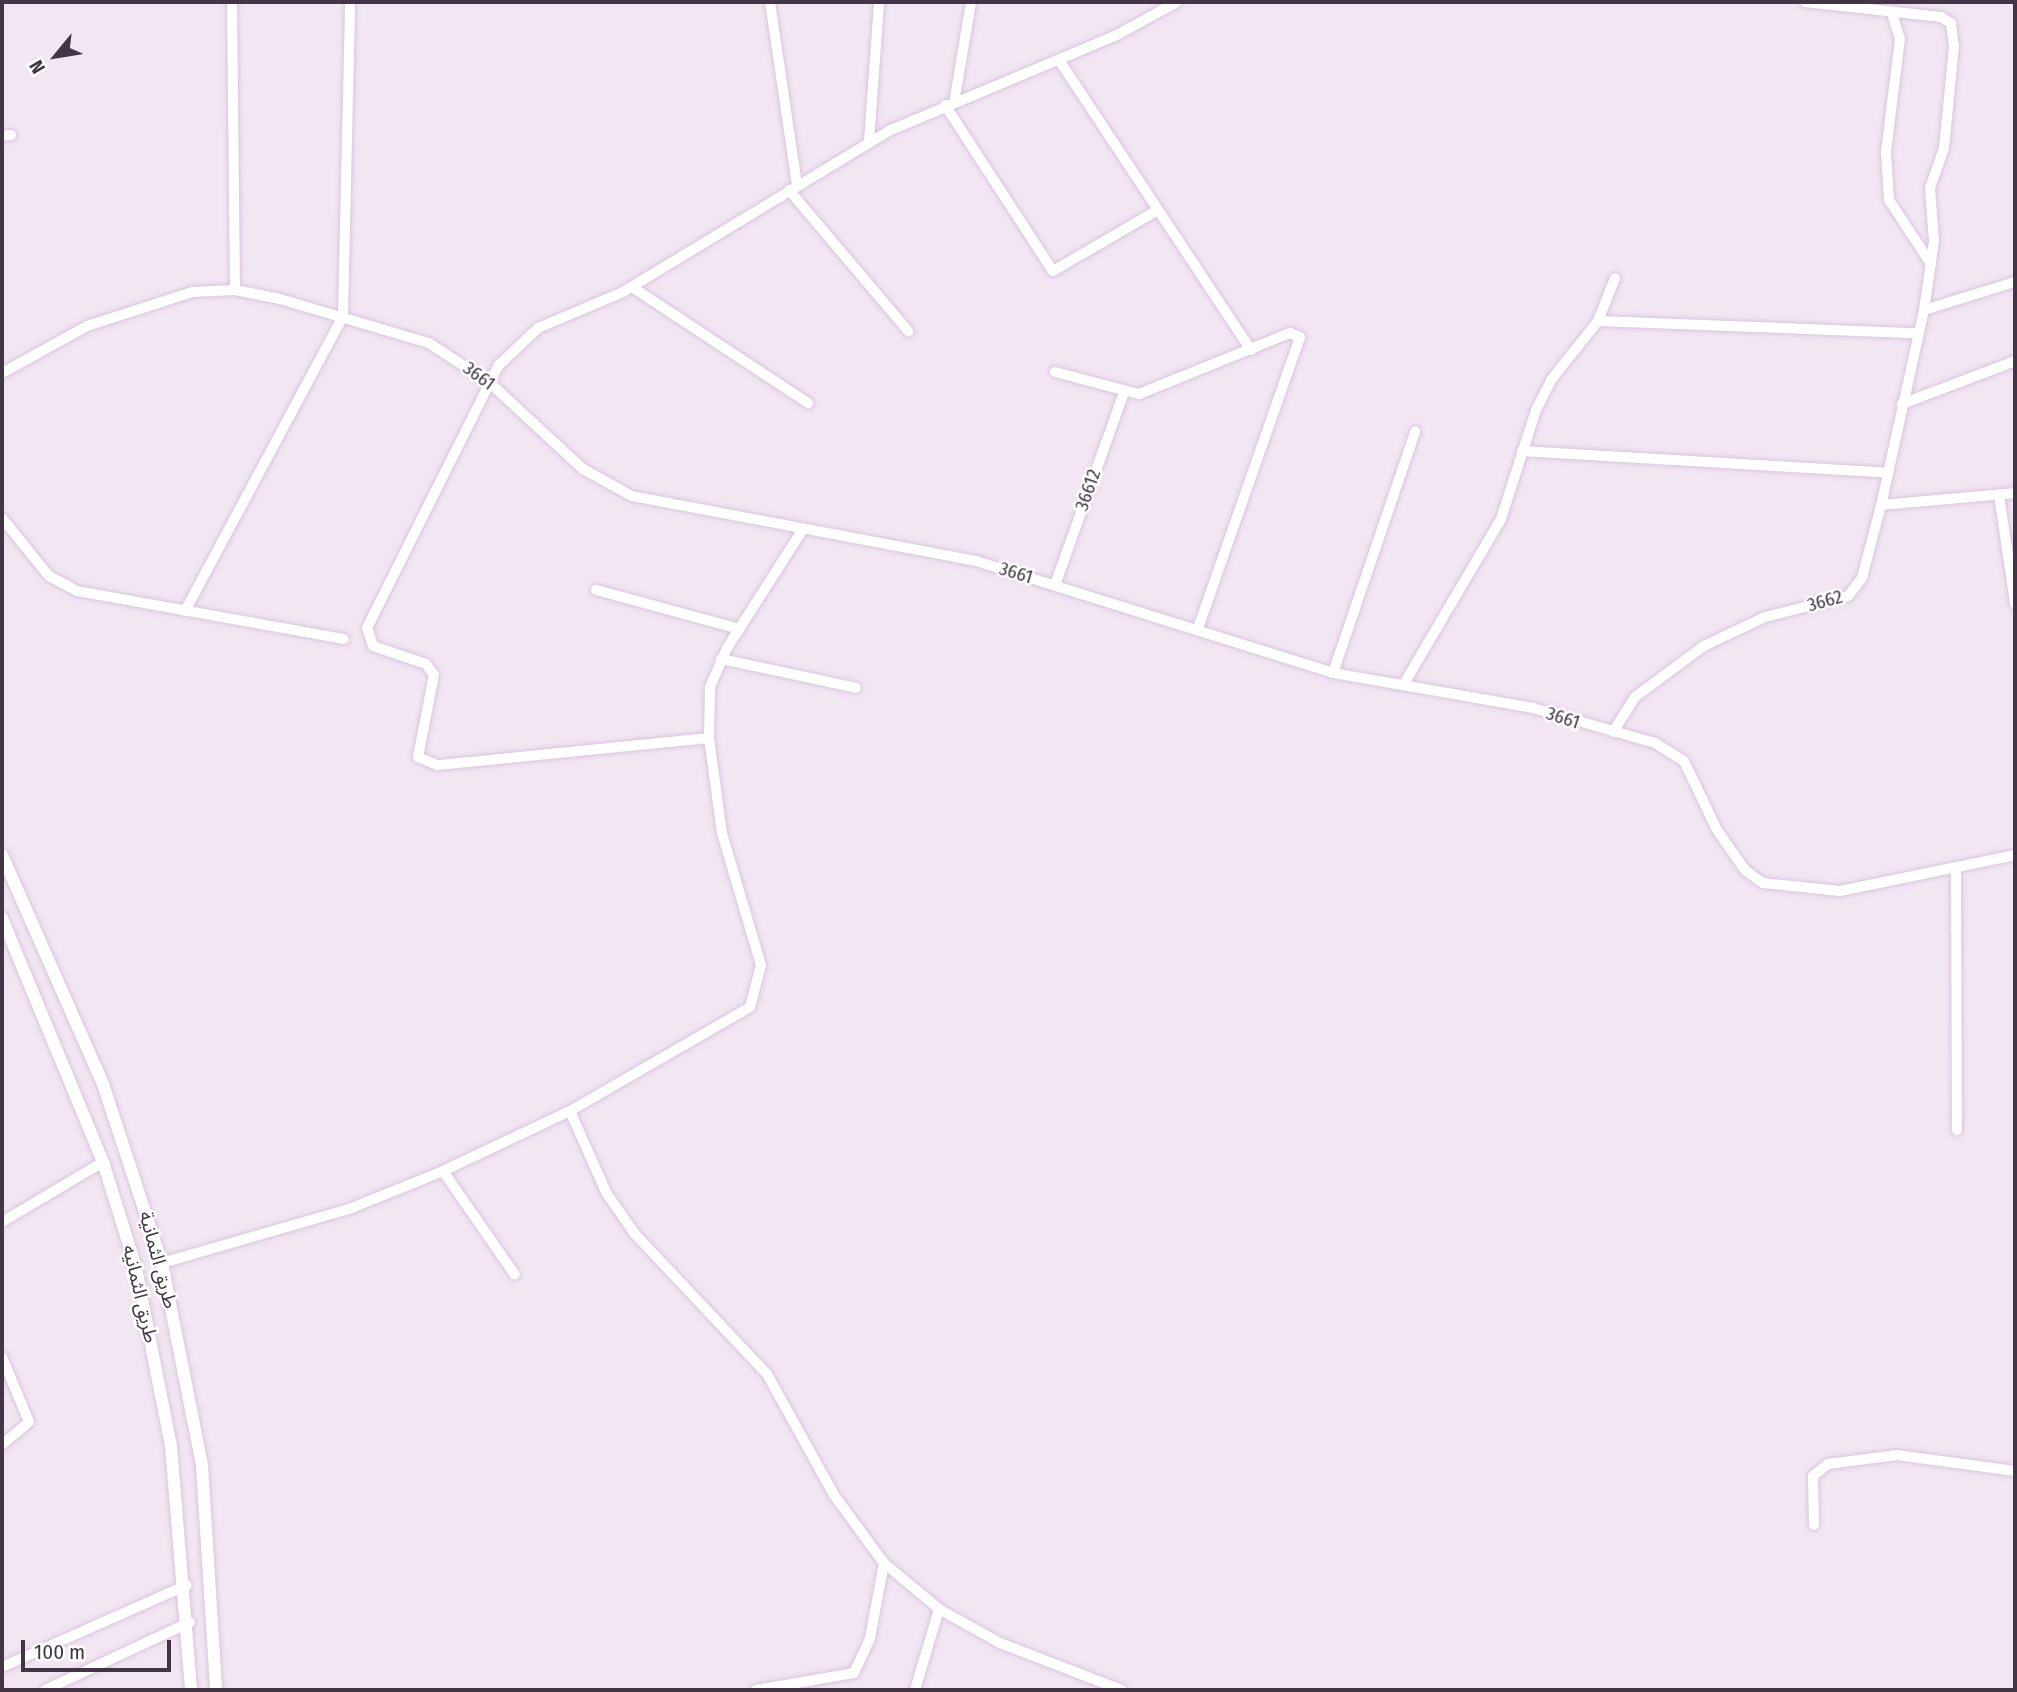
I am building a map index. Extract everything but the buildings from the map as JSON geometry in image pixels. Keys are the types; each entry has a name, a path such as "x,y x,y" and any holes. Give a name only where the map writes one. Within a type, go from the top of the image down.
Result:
{"street":[{"path":"232,2 235,290"},
{"path":"185,611 343,316 350,2"},
{"path":"770,2 793,188 908,331"},
{"path":"869,142 879,2"},
{"path":"971,2 950,104 1053,271 1158,209"},
{"path":"709,738 437,765 418,757 434,675 426,664 373,646 367,628 498,366 538,328 632,287 869,142 950,104 1059,60 1177,2"},
{"path":"1805,2 1892,13 1900,39 1886,152 1889,200 1931,264"},
{"name":"3662","path":"1613,732 1645,688 1704,646 1765,617 1849,596 1862,578 1881,505 1916,333 1924,310 1931,264 1930,188 1944,148 1951,23 1892,13"},
{"path":"1059,60 1251,350"},
{"path":"1405,682 1501,519 1522,451 1551,380 1598,321 1615,278"},
{"path":"1924,310 2015,282"},
{"path":"632,287 808,403"},
{"name":"3661","path":"2,373 97,323 192,292 235,290 411,334 490,383 575,463 616,489 695,512 976,561 1333,673 1405,682 1654,743 1684,761 1717,830 1745,870 1763,883 1840,891 2015,855"},
{"path":"1598,321 1916,333"},
{"path":"1055,372 1123,394 1158,387 1290,332 1301,341 1198,629"},
{"path":"1902,404 2015,361"},
{"name":"36612","path":"1055,585 1123,394"},
{"path":"1333,673 1415,432"},
{"path":"1522,451 1888,473"},
{"path":"1881,505 2015,493"},
{"path":"1999,495 2015,604"},
{"path":"2,518 61,585 185,611 344,639"},
{"path":"162,1263 349,1209 443,1171 570,1111 750,1007 759,987 761,965 722,833 709,738 710,687 721,659 803,529"},
{"path":"596,590 740,629"},
{"path":"721,659 856,688"},
{"name":"طريق الثمانية","path":"2,855 103,1084 162,1263 202,1465 216,1690"},
{"path":"1956,868 1957,1130"},
{"name":"طريق الثمانيه","path":"2,918 103,1162 148,1321 187,1585 191,1690"},
{"path":"570,1111 607,1194 635,1234 767,1374 834,1495 884,1563 939,1609 1000,1643 1122,1690"},
{"path":"2,1222 103,1162"},
{"path":"443,1171 514,1275"},
{"path":"2,1357 29,1422 2,1445"},
{"path":"1814,1525 1813,1476 1828,1464 1897,1455 2015,1471"},
{"path":"756,1690 854,1673 870,1638 884,1563"},
{"path":"2,1667 187,1585"},
{"path":"915,1690 939,1609"},
{"path":"45,1690 190,1622"}]}
